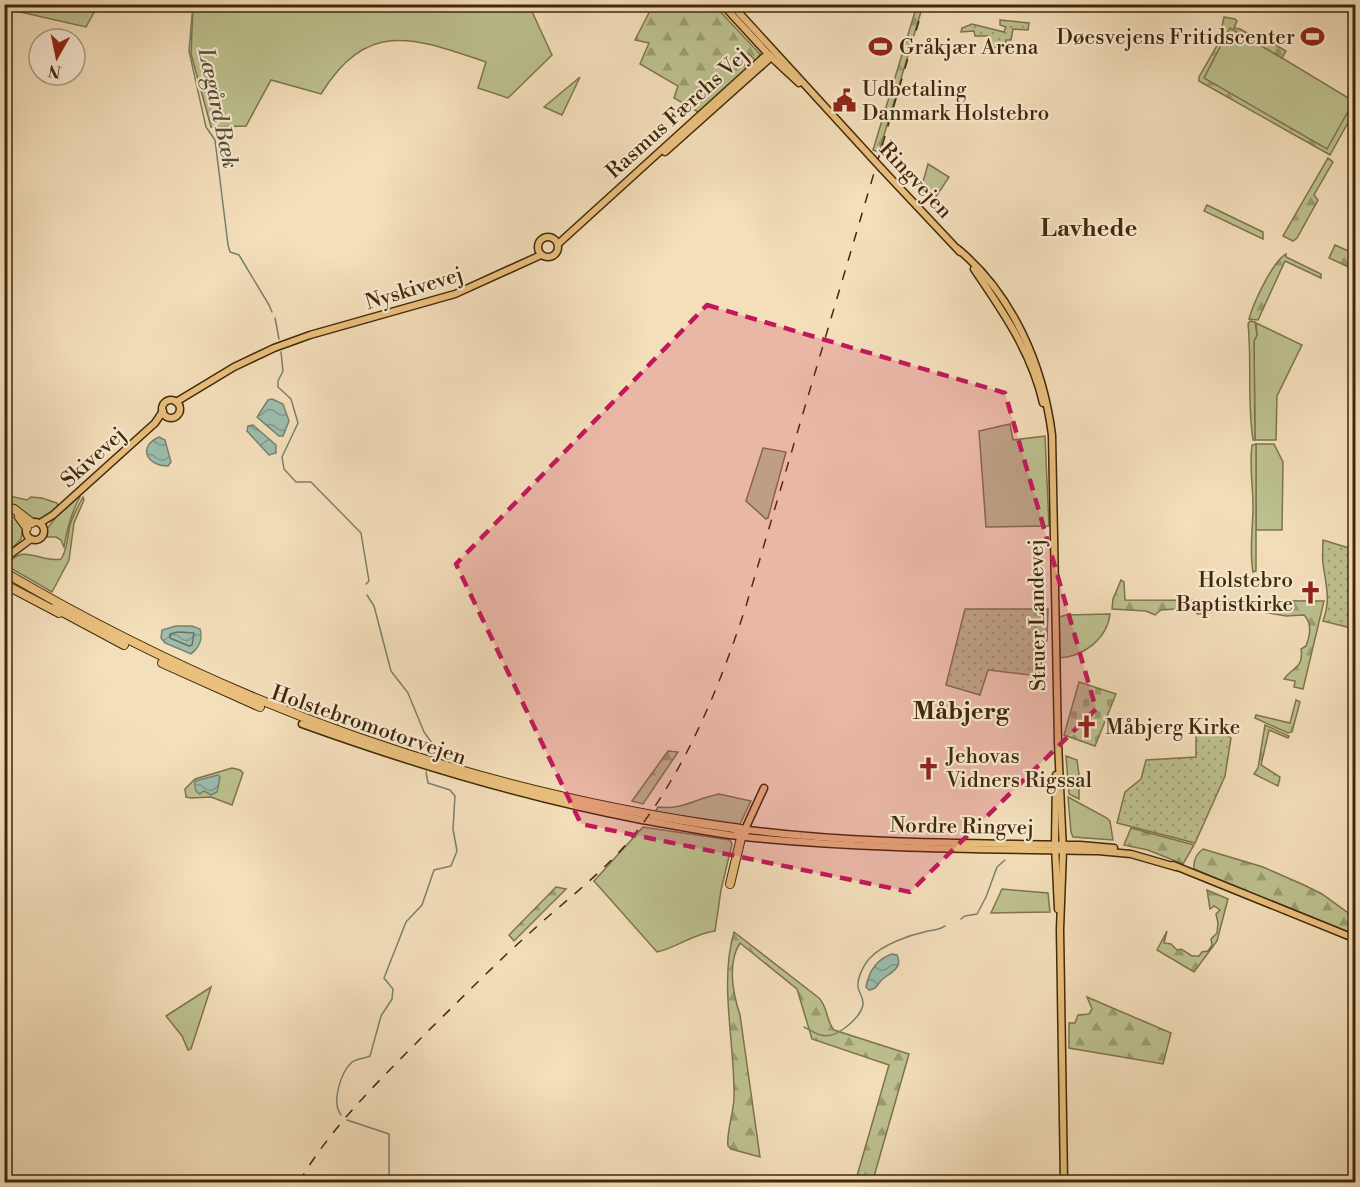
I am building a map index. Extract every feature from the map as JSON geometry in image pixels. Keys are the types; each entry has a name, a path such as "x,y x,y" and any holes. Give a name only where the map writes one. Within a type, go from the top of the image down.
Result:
{"highway":[{"path":"4,507 14,509 33,529"},
{"path":"4,567 79,615"},
{"name":"Holstebromotorvejen","path":"4,572 79,615 163,658 266,704 401,753 544,793 743,832"},
{"name":"Holstebromotorvejen","path":"4,578 108,637 217,689 302,724"},
{"path":"4,584 87,629 108,637"},
{"path":"730,884 743,832"}],"main road":[{"name":"Ringvejen","path":"722,4 770,56 825,108"},
{"name":"Ringvejen","path":"731,4 882,169 974,264 1005,303"},
{"name":"Rasmus Færchs Vej","path":"556,242 619,194 770,56"},
{"path":"548,237 556,242 558,251 554,255 547,257 540,253 538,244 542,238 548,237"},
{"name":"Ringvejen","path":"958,249 1002,311"},
{"name":"Nyskivevej","path":"178,404 245,362 310,335 455,294 495,277 540,253"},
{"name":"Struer Landevej","path":"1005,303 1030,348 1040,376 1052,435 1064,1182"},
{"name":"Struer Landevej","path":"1002,311 1023,348 1034,374 1050,435 1054,573 1055,795 1062,897 1060,929"},
{"path":"171,400 178,404 177,415 173,417 165,414 166,402 171,400"},
{"name":"Skivevej","path":"5,558 33,529 53,515 165,414"},
{"name":"Holstebromotorvejen","path":"302,724 399,758 472,780 594,810 687,828 743,832"},
{"path":"743,832 764,788"},
{"name":"Nordre Ringvej","path":"743,832 1117,852 1176,867"},
{"name":"Nordre Ringvej","path":"743,832 754,838 873,847 1003,850 1116,848 1143,854 1356,939"}],"highlighted area":[{"path":"707,305 1005,393 1096,709 910,892 581,824 456,564"}],"green space":[{"path":"22,4 98,5 86,27 20,12"},
{"path":"193,5 529,5 552,55 508,98 478,88 486,62 437,46 394,40 375,44 357,54 339,70 321,94 271,80 246,126 211,127 191,54"},
{"path":"653,5 714,5 760,54 756,61 749,54 741,61 747,68 700,113 674,98 678,86 640,64 649,43 635,40"},
{"path":"917,5 923,5 879,152 873,150"},
{"path":"1224,17 1237,21 1234,28 1269,45 1271,42 1286,51 1282,58 1230,28 1204,78 1327,149 1355,99 1355,110 1330,155 1199,81 1199,77 1219,42"},
{"path":"1000,20 1029,23 1028,30 1013,29 1011,40 1006,40 1006,46 990,48 989,36 975,36 974,31 961,32 962,28 972,24 1004,32 1006,27 1000,25"},
{"path":"1229,26 1355,102 1330,153 1200,81"},
{"path":"580,77 562,115 544,107"},
{"path":"1328,158 1333,162 1314,195 1318,200 1297,238 1293,241 1283,236"},
{"path":"928,164 949,177 932,203 920,193"},
{"path":"1207,205 1263,232 1263,239 1204,211"},
{"path":"1335,245 1355,254 1355,270 1329,258"},
{"path":"1286,254 1286,257 1321,274 1321,278 1285,261 1258,320 1249,319 1269,274"},
{"path":"1250,321 1255,322 1257,335 1254,341 1255,440 1253,440 1250,411 1248,324"},
{"path":"1256,323 1302,345 1277,396 1276,440 1255,440 1254,341 1257,335"},
{"path":"1010,424 1013,440 1045,436 1049,526 986,527 979,431"},
{"path":"1256,444 1274,444 1283,462 1282,530 1256,530"},
{"path":"1256,444 1256,571 1253,572 1251,460 1252,445"},
{"path":"763,448 786,452 766,519 746,501"},
{"path":"5,495 27,500 31,497 42,498 57,503 58,506 43,519 32,519 5,502"},
{"path":"79,496 64,547 61,540 56,537 47,537 47,529 56,517"},
{"path":"83,497 84,500 74,523 69,560 52,592 7,566 19,555 25,554 54,560 61,559 71,521"},
{"path":"5,513 14,517 23,529 21,539 5,556"},
{"path":"1353,534 1356,535 1355,629 1323,621 1327,599 1323,540 1349,548"},
{"path":"1121,580 1124,582 1125,600 1324,601 1303,689 1294,687 1295,681 1284,679 1299,664 1301,649 1306,646 1309,626 1304,615 1286,616 1246,609 1214,609 1211,612 1198,614 1190,608 1161,610 1155,615 1146,611 1112,609 1113,599"},
{"path":"965,609 1048,609 1047,639 1038,676 988,670 980,695 946,685"},
{"path":"1110,614 1104,631 1093,645 1078,654 1060,658 1059,617"},
{"path":"1079,682 1116,694 1095,746 1064,735"},
{"path":"1296,700 1300,702 1292,732 1288,733 1255,718 1256,715 1290,723"},
{"path":"1265,725 1289,736 1288,738 1269,730 1261,765 1280,777 1278,786 1254,774 1258,768"},
{"path":"1196,730 1227,735 1231,738 1225,776 1195,843 1117,823 1125,792 1141,779 1146,760 1196,757"},
{"path":"668,751 678,752 643,804 632,801"},
{"path":"1066,756 1077,760 1079,799 1069,794"},
{"path":"232,768 243,773 232,805 211,797 186,797 185,789 195,779"},
{"path":"719,794 751,801 740,824 655,812 658,807 682,806"},
{"path":"1068,797 1107,818 1110,821 1113,840 1073,837"},
{"path":"643,827 730,840 732,844 721,890 715,931 657,952 594,881"},
{"path":"1131,828 1194,845 1183,864 1148,850 1124,845"},
{"path":"1203,849 1263,867 1322,894 1355,918 1355,935 1194,869 1198,853"},
{"path":"556,887 566,889 514,941 509,935"},
{"path":"1002,889 1048,893 1050,912 991,913"},
{"path":"1207,890 1228,899 1217,941 1194,972 1157,950 1167,931 1164,943 1171,944 1177,950 1181,949 1192,956 1199,956 1202,952 1208,951 1212,945 1211,939 1217,933 1216,914 1220,910 1214,906 1210,909"},
{"path":"734,932 819,998 834,1030 909,1054 873,1180 857,1176 889,1065 812,1039 797,989 740,943 732,969 732,979 740,1015 760,1157 731,1149 728,1146 734,1077 728,972"},
{"path":"211,987 191,1049 188,1050 182,1036 166,1016"},
{"path":"1087,997 1171,1033 1163,1064 1069,1048 1069,1023 1075,1023 1078,1015 1089,1014 1092,1009"}],"water":[{"path":"272,399 283,404 289,421 283,436 279,436 257,417 268,400"},
{"path":"253,425 276,445 276,453 269,455 247,431 248,426"},
{"path":"159,437 165,440 171,462 168,466 155,463 147,455 148,446"},
{"path":"176,626 192,626 200,629 200,643 191,654 165,643 161,638 162,630"},
{"path":"218,775 220,777 217,792 211,795 204,791 200,794 197,792 195,781"},
{"path":"892,954 897,955 898,966 876,987 869,990 866,987 872,971 878,962"}],"waterway":[{"name":"Lægård Bæk","path":"193,4 189,51 206,127 215,140 228,245 230,252 239,255 272,312"},
{"name":"Lægård Bæk","path":"275,318 279,339"},
{"name":"Lægård Bæk","path":"281,352 283,371 278,387 291,399 298,423 282,457 284,469 296,482 311,482 361,533 369,581 366,584"},
{"name":"Lægård Bæk","path":"367,595 374,606 391,671 408,693 424,732 432,743 431,757"},
{"path":"407,749 409,741"},
{"name":"Lægård Bæk","path":"341,1115 337,1095 344,1073 352,1062 370,1056 381,1016 392,999 393,989 384,978 406,922 422,905 434,870 451,866 457,851 453,829 455,796 450,790 428,783 426,772"},
{"path":"961,919 977,914 997,867 1005,860"},
{"path":"804,1027 827,1036 846,1027 857,1016 863,1005 858,983 861,971 870,958 882,948 897,941 945,926"},
{"name":"Lægård Bæk","path":"347,1120 389,1134 389,1182"}],"railway":[{"path":"299,1182 342,1121 393,1067 506,954 595,876 629,841 667,788 683,759 712,698 746,606 924,4"}],"place":[{"name":"Døesvejens Fritidscenter","path":"1313,37"},
{"name":"Gråkjær Arena","path":"881,47"},
{"name":"Udbetaling Danmark Holstebro","path":"844,101"},
{"name":"Holstebro Baptistkirke","path":"1311,592"},
{"name":"Måbjerg Kirke","path":"1087,727"},
{"name":"Jehovas Vidners Rigssal","path":"928,768"}],"district":[{"name":"Lavhede","path":"1089,228"},
{"name":"Måbjerg","path":"961,711"}]}
